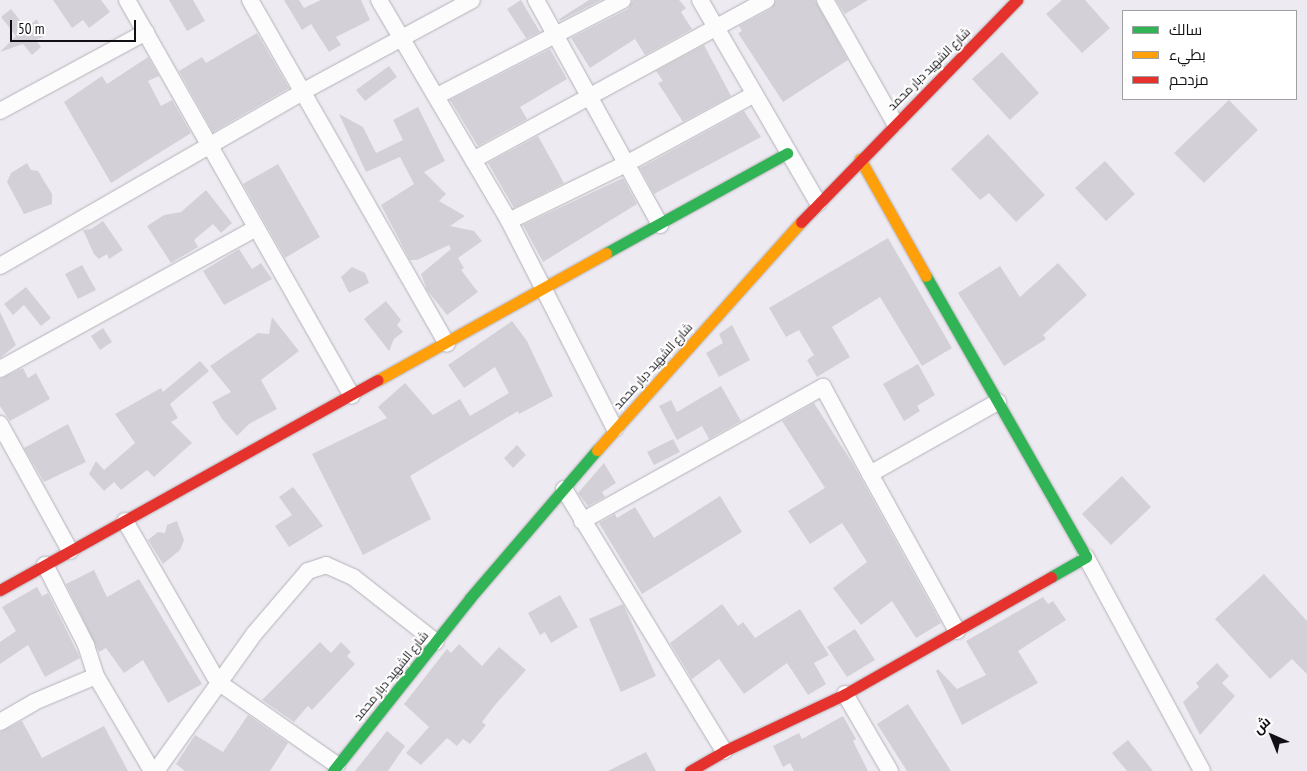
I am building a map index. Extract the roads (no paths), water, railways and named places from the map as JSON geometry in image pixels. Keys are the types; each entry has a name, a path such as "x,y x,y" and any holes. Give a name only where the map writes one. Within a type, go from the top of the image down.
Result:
{"street":[{"path":"126,0 146,32 352,396"},
{"path":"250,0 447,344"},
{"path":"379,0 509,221 615,429"},
{"path":"0,266 210,147 302,92 472,0"},
{"path":"536,0 660,225"},
{"path":"437,96 623,0"},
{"path":"700,0 753,95 818,203"},
{"path":"473,160 590,98 766,0"},
{"path":"826,0 895,123"},
{"name":"شارع الشهيد دبار محمد","path":"335,768 436,642 615,429 818,203 1017,0"},
{"path":"0,111 146,32"},
{"path":"509,221 626,164 753,95"},
{"path":"0,590 447,344 787,153"},
{"path":"860,159 1086,557 1202,771"},
{"path":"0,369 256,228"},
{"path":"582,521 823,387 957,631"},
{"path":"870,474 998,402"},
{"path":"0,424 70,551"},
{"path":"564,489 724,751"},
{"path":"125,521 218,682 335,768"},
{"path":"690,771 724,751 845,694 1086,557"},
{"path":"45,565 86,645 96,676 152,771"},
{"path":"156,771 218,682 308,571 326,565 353,576 436,642"},
{"path":"0,722 34,702 96,676"},
{"path":"845,694 890,771"}]}
